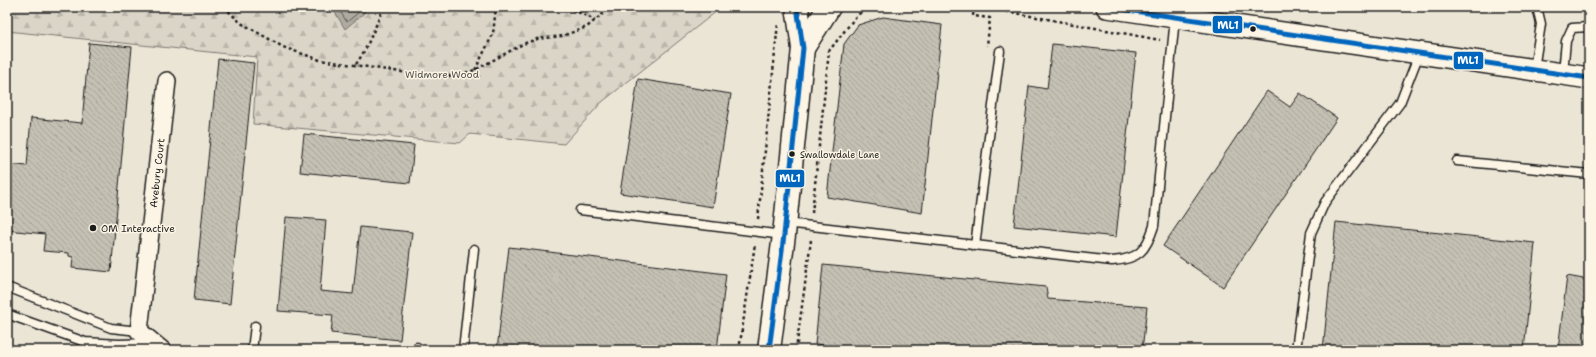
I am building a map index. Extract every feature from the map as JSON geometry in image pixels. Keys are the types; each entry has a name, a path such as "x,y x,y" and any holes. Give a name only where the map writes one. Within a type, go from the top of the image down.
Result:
{"main road":[{"path":"769,350 785,229 803,48 797,7"},
{"path":"803,48 829,7"}],"street":[{"path":"1107,7 1589,78"},
{"name":"Avebury Court","path":"139,331 167,81"},
{"path":"139,331 158,347"}],"lane":[{"path":"1534,70 1541,24 1537,7"},
{"path":"580,210 756,230 812,227 1112,261 1129,260 1141,252 1150,240 1154,226 1175,17"},
{"path":"1563,74 1566,41 1572,28 1589,27"},
{"path":"975,246 1000,51"},
{"path":"1296,350 1310,233 1318,215 1348,170 1400,103 1419,53"},
{"path":"1457,161 1589,174"},
{"path":"463,350 474,249"},
{"path":"7,287 111,328 139,331"},
{"path":"7,314 85,342 158,347"},
{"path":"252,350 255,326"}],"path":[{"path":"224,7 241,23 283,48 320,60 435,76 458,75 474,70 522,44 537,39 562,36 587,27 611,7"},
{"path":"356,64 365,52 371,32 384,7"},
{"path":"474,70 494,34 496,7"},
{"path":"567,7 596,20"},
{"path":"796,350 810,247 829,51 857,15 871,7"},
{"path":"974,7 973,16 990,18 989,27"},
{"path":"982,7 1173,43"},
{"path":"739,350 756,230 778,22"}],"shaded area":[{"path":"7,7 1589,7 1589,350 7,350"}],"green space":[{"name":"Widmore Wood","path":"7,7 334,7 333,9 363,14 367,7 722,7 602,102 564,144 470,134 460,143 253,124 257,57 7,31"}],"water":[{"path":"334,7 367,7 363,14 345,29 333,9"}],"building":[{"path":"883,17 942,25 922,213 827,197 844,44 858,25"},
{"path":"89,43 132,47 111,272 72,268 73,257 69,256 69,253 43,251 45,234 7,230 7,164 27,166 31,118 82,123"},
{"path":"1052,44 1136,53 1116,237 1014,226 1029,86 1047,89"},
{"path":"218,59 254,63 230,304 194,300"},
{"path":"638,79 731,94 713,207 620,193"},
{"path":"1267,91 1290,107 1300,93 1337,118 1223,287 1163,246"},
{"path":"304,134 414,145 410,183 300,172"},
{"path":"286,217 326,220 320,291 353,294 360,227 412,232 400,340 331,333 333,315 278,311"},
{"path":"1336,222 1535,243 1524,350 1323,350"},
{"path":"509,247 726,274 717,350 497,350"},
{"path":"823,265 1046,287 1048,299 1147,307 1142,350 865,350 815,344"},
{"path":"1567,276 1589,280 1589,350 1558,350"}],"transit line":[{"name":"ML1","path":"769,350 784,235 803,48 797,7"},
{"name":"ML1","path":"1107,7 1589,78"}],"place":[{"name":"Swallowdale Lane","path":"792,154"},
{"name":"OM Interactive","path":"93,228"}]}
